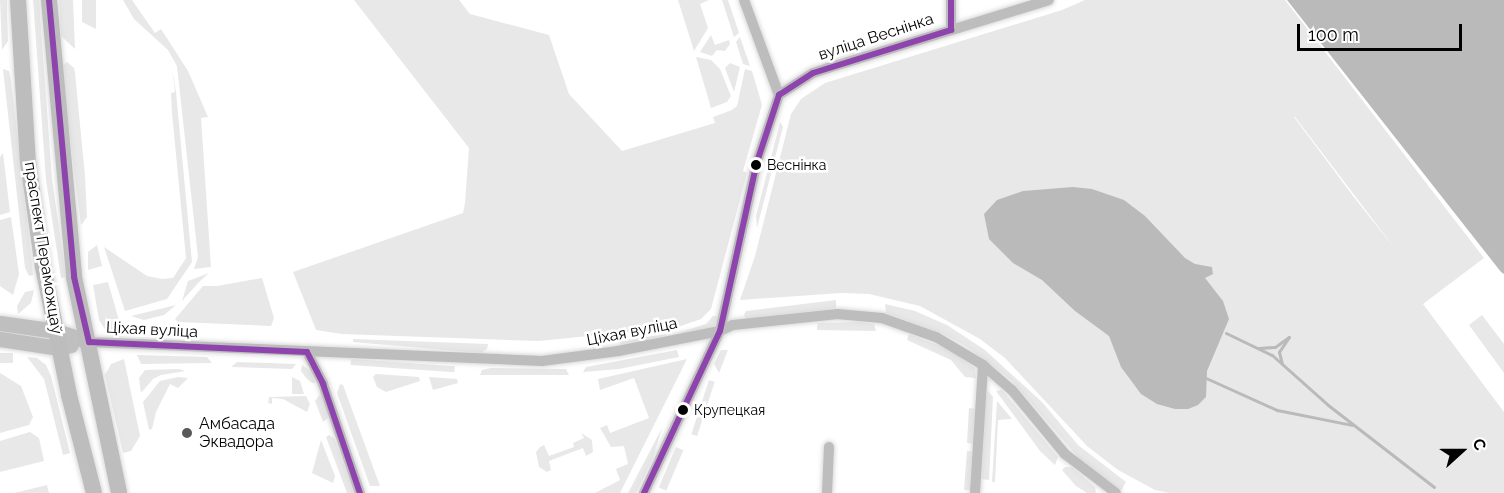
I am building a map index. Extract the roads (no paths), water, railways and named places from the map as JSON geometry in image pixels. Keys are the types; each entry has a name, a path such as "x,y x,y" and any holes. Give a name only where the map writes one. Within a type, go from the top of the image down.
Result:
{"main road":[{"name":"праспект Пераможцаў","path":"18,0 28,162 43,267 94,493"},
{"name":"праспект Пераможцаў","path":"49,0 74,278 119,493"},
{"path":"0,323 58,339"},
{"path":"0,339 58,339 89,342"}],"street":[{"path":"644,493 720,331 757,162 779,95 744,0"},
{"name":"вуліца Веснінка","path":"779,95 821,70 951,30 951,0"},
{"path":"951,30 1049,0"},
{"name":"Ціхая вуліца","path":"89,342 542,361 618,351 720,331 733,325 817,315 882,318 936,337 983,364 1012,390 1065,454 1116,493"},
{"path":"307,352 323,384 360,493"},
{"path":"975,493 983,364"},
{"path":"827,493 829,447"}],"waterway":[{"path":"1226,333 1272,355 1328,405 1434,487"},
{"path":"1259,348 1275,347 1289,337 1279,352 1282,364"},
{"path":"1206,378 1277,410 1352,425"}],"place":[{"name":"Веснінка","path":"756,165"},
{"name":"Крупецкая","path":"683,410"},
{"name":"Амбасада Эквадора","path":"187,433"}]}
